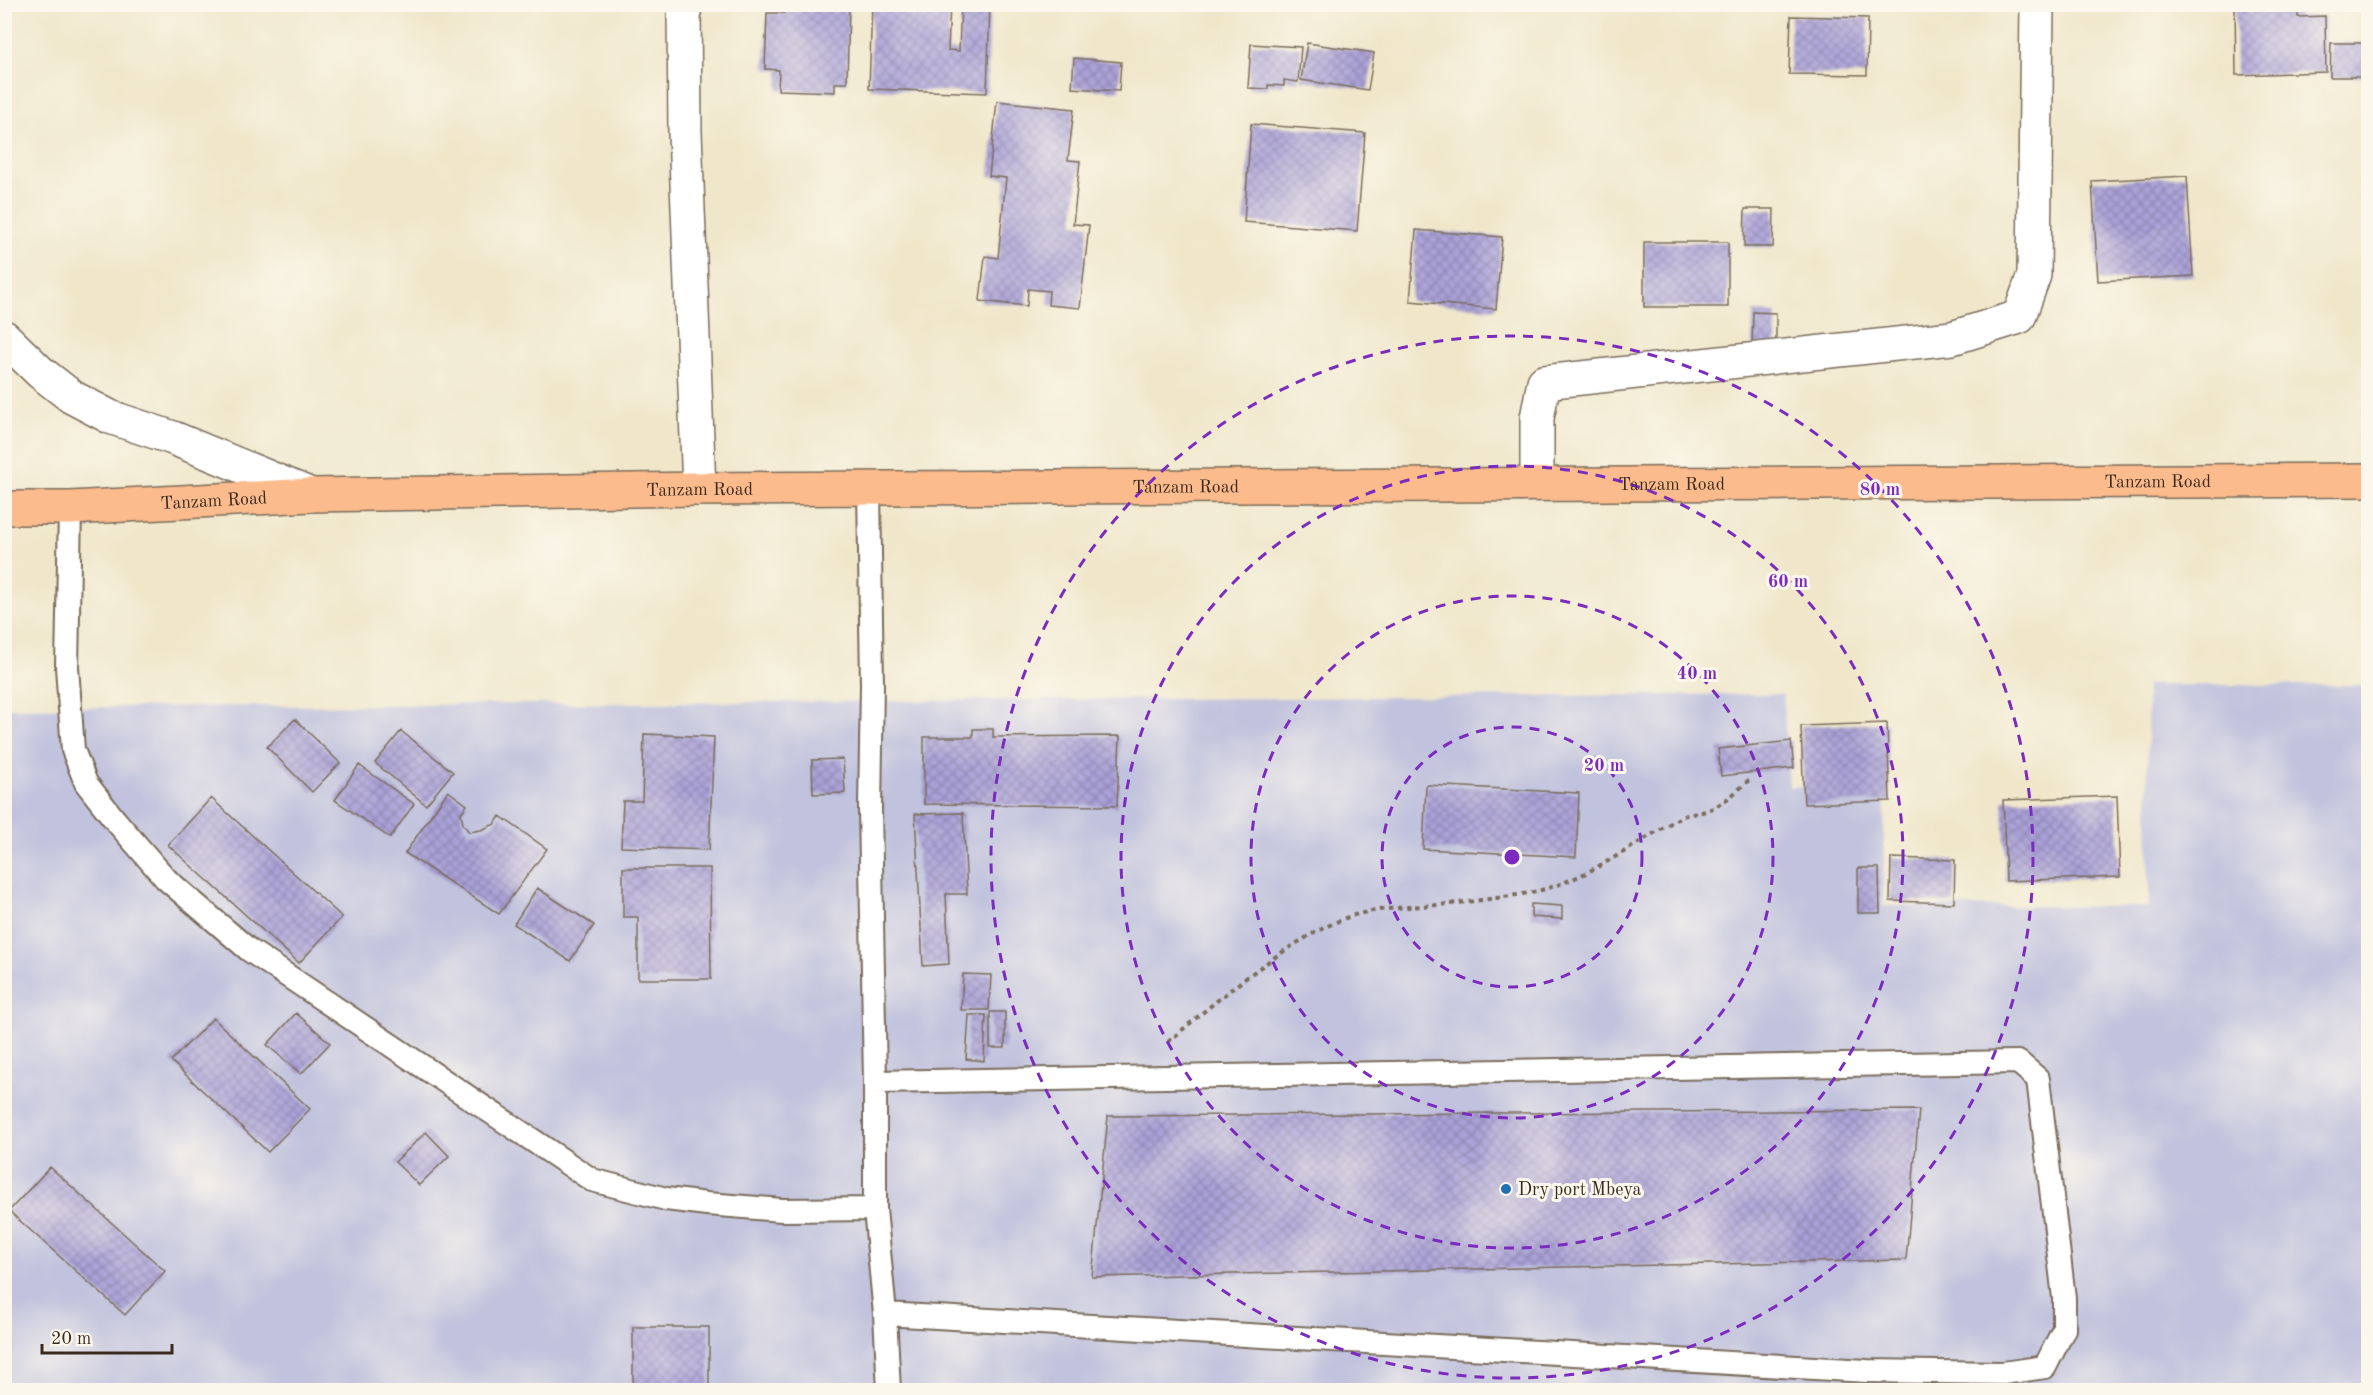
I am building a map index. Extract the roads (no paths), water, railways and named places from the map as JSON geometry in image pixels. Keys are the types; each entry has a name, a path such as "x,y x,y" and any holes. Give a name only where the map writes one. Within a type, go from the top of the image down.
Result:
{"highway":[{"name":"Tanzam Road","path":"4,508 70,508 311,495 699,489 2368,480"}],"street":[{"path":"684,4 685,132 699,489"},
{"path":"1537,484 1537,418 1544,382 1952,338 2019,317 2034,275 2037,4"},
{"path":"4,337 40,372 72,397 110,417 173,438 311,495"}],"lane":[{"path":"869,488 875,1209 885,1314 889,1390"},
{"path":"70,508 68,667 73,750 86,783 166,879 191,901 249,950 592,1180 666,1199 707,1204 782,1210 875,1209"},
{"path":"875,1082 2018,1062 2038,1079 2064,1298 2064,1329 2045,1367 2003,1373 1867,1371 885,1314"}],"place":[{"name":"Dry port Mbeya","path":"1506,1189"}]}
